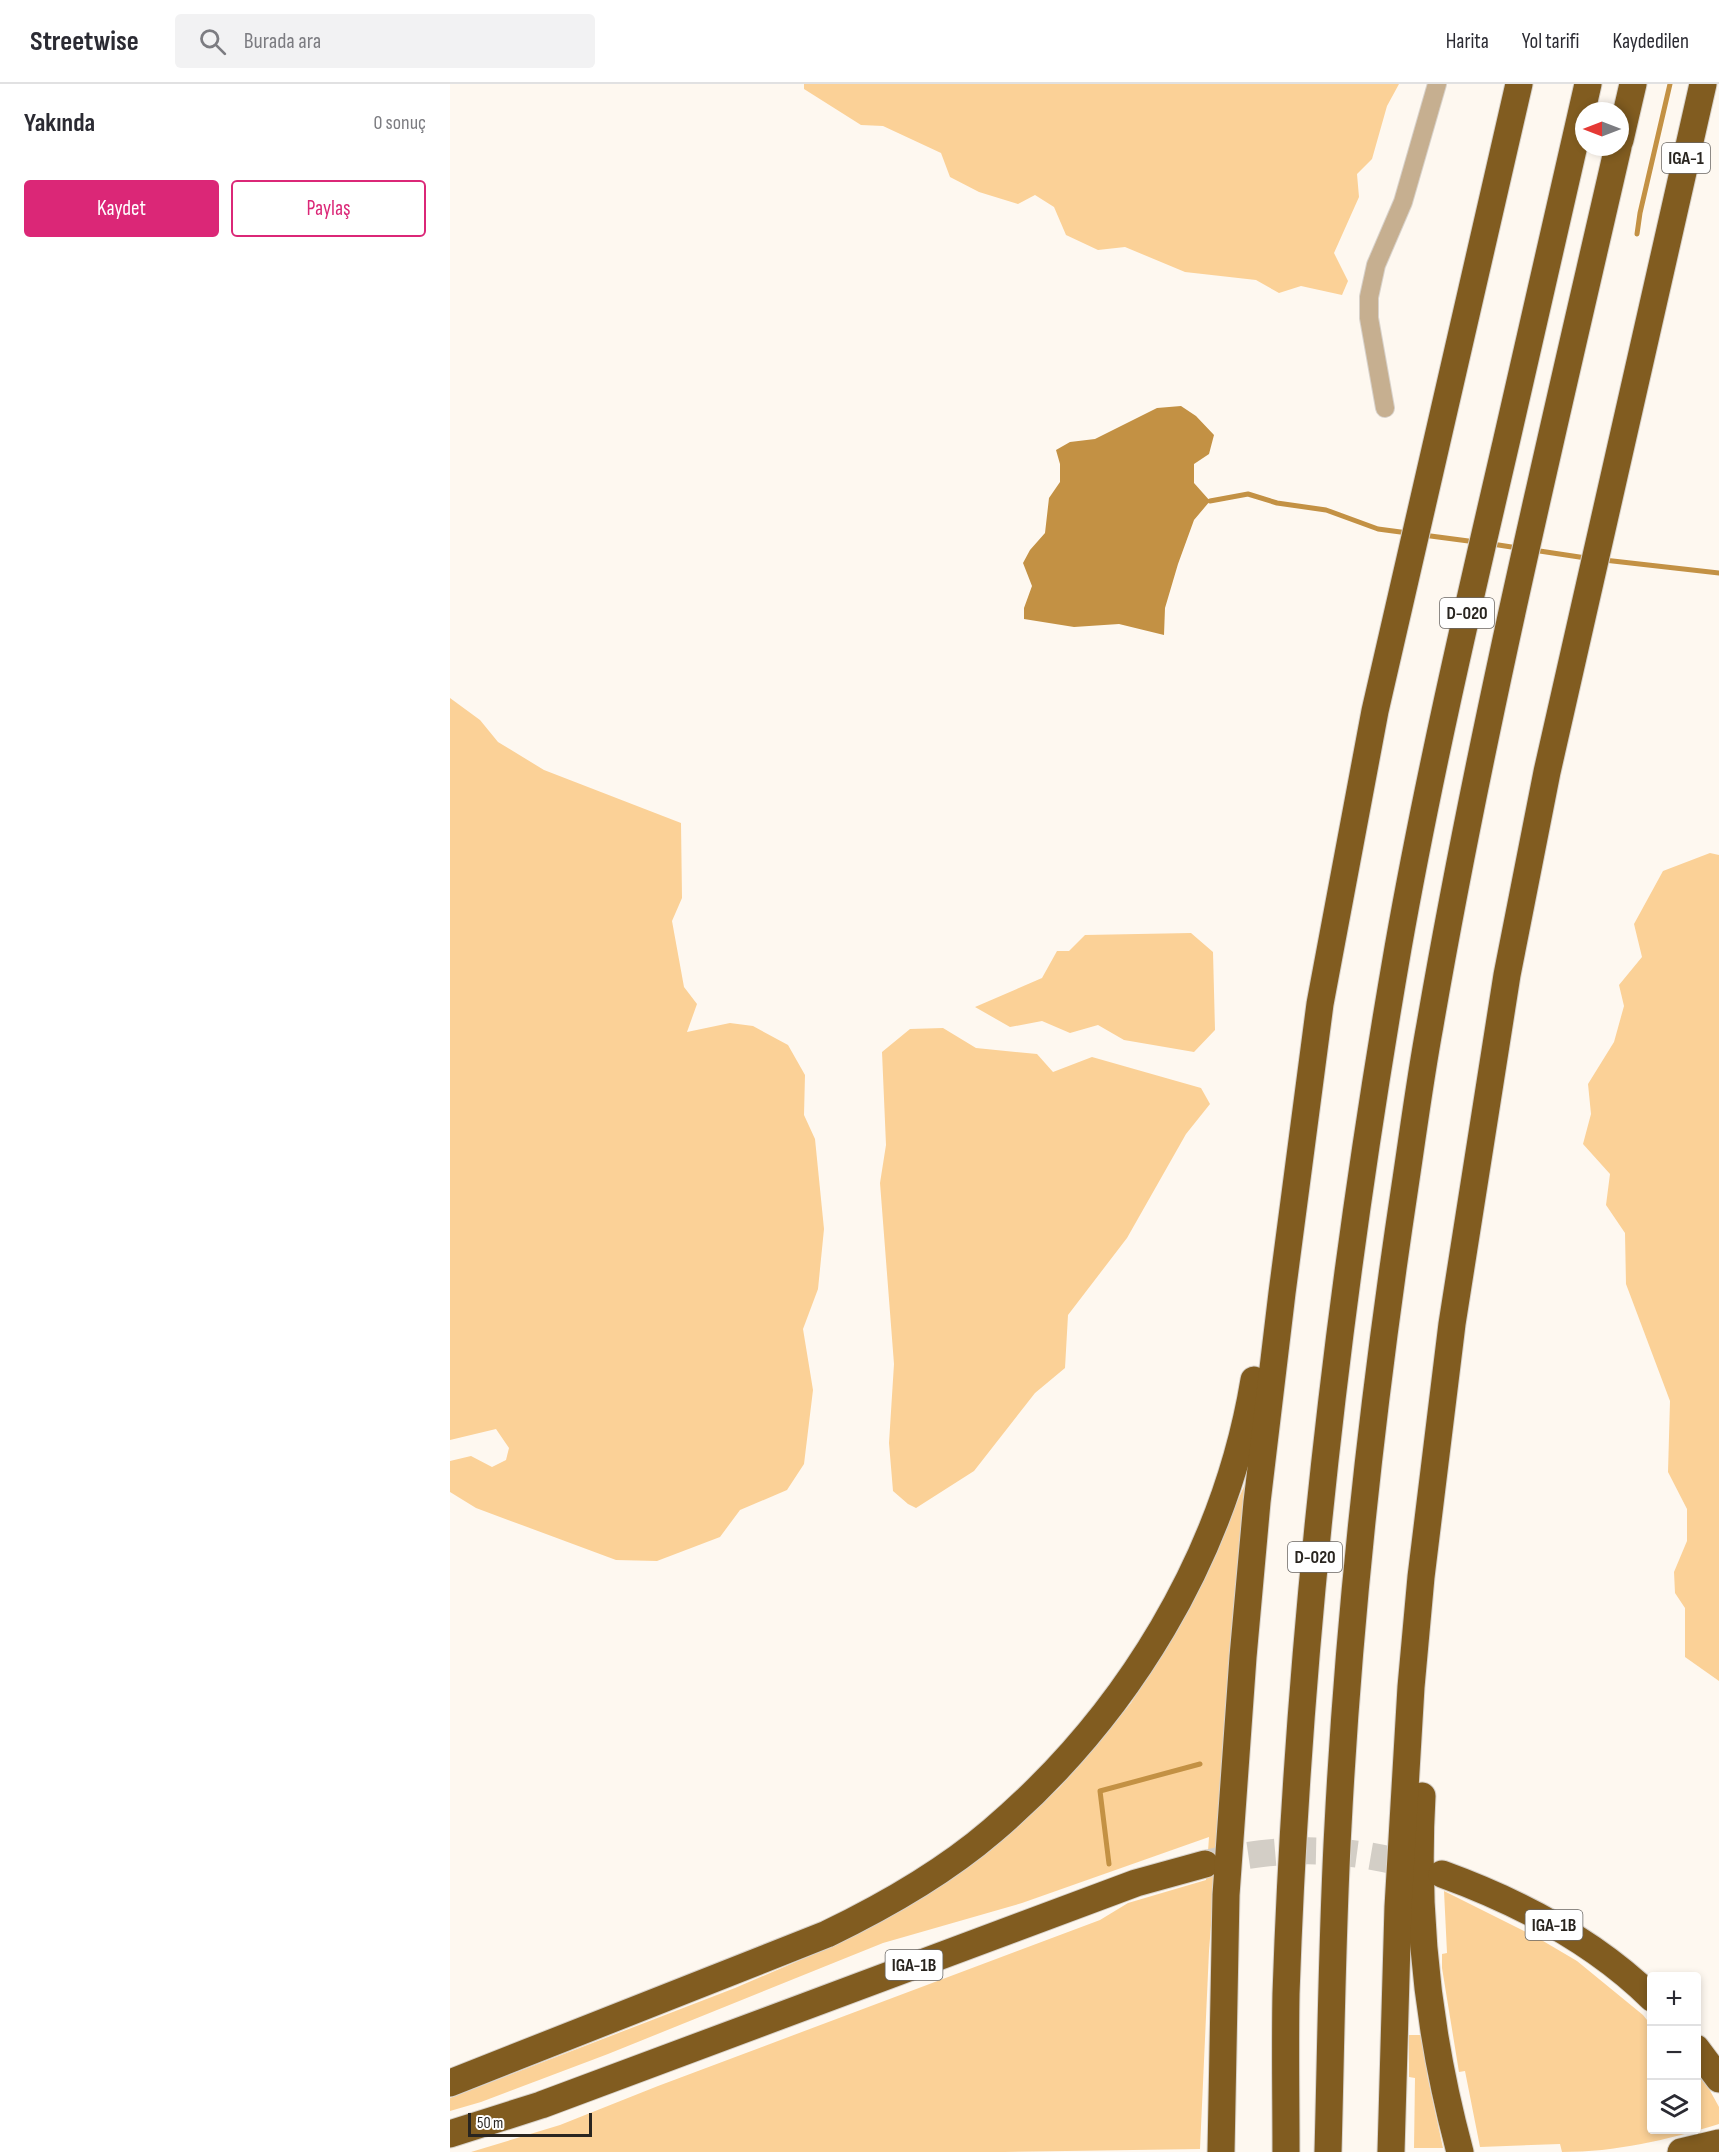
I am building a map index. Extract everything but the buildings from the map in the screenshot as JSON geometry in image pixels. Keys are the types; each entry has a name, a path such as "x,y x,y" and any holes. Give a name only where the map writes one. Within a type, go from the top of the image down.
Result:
{"highway":[{"path":"450,2083 794,1948 866,1915 931,1875 992,1831 1063,1763 1106,1714 1155,1640 1200,1559 1236,1461 1249,1411 1300,1090 1320,1004 1375,711 1519,84"},
{"name":"D-020","path":"1286,2152 1286,2000 1300,1731 1313,1584 1347,1275 1399,943 1440,736 1588,84"},
{"path":"1629,102 1633,84"},
{"name":"IGA-1","path":"1433,1478 1452,1324 1519,910 1561,703 1703,84"},
{"name":"D-020","path":"1328,2152 1332,1954 1338,1822 1359,1554 1387,1305 1429,1030 1480,756 1616,156"},
{"path":"1221,2152 1226,1895 1250,1574 1280,1305 1320,1004"},
{"path":"1391,2152 1403,1804 1420,1588 1433,1478"},
{"path":"1433,1478 1434,1595 1420,1859 1428,1989 1437,2051 1460,2152"},
{"name":"IGA-1B","path":"450,2134 500,2120 562,2098 717,2038 1136,1883 1205,1864"},
{"name":"IGA-1B","path":"1442,1874 1503,1898 1556,1926 1600,1955 1647,1994"},
{"path":"1701,2055 1718,2078"},
{"path":"1681,2152 1719,2143"}],"street":[{"path":"1385,408 1369,318 1369,297 1376,265 1403,202 1437,84"}],"shaded area":[{"path":"804,84 1399,84 1387,106 1372,159 1357,174 1359,197 1334,253 1348,281 1342,295 1301,286 1279,293 1256,280 1185,272 1125,247 1098,250 1066,235 1054,207 1035,195 1018,204 979,192 950,177 941,153 883,126 861,125 804,89"},
{"path":"1181,406 1196,416 1214,435 1209,454 1194,464 1194,483 1210,501 1194,520 1178,564 1165,608 1164,635 1119,624 1074,627 1024,619 1024,608 1032,586 1023,563 1030,550 1045,533 1049,498 1060,482 1060,464 1056,450 1070,442 1095,439 1157,408"},
{"path":"450,698 480,720 498,742 544,770 681,823 682,898 672,921 684,987 697,1004 687,1032 730,1023 753,1026 788,1045 805,1075 804,1115 815,1139 824,1229 818,1289 803,1329 813,1390 804,1464 787,1490 740,1510 720,1537 657,1561 616,1560 476,1508 450,1492 450,1461 471,1456 492,1467 506,1460 509,1448 496,1429 450,1440"},
{"path":"1710,853 1719,855 1719,1681 1685,1657 1685,1608 1675,1593 1674,1572 1687,1541 1687,1509 1668,1472 1670,1401 1626,1284 1625,1233 1606,1205 1610,1174 1583,1144 1591,1114 1588,1084 1614,1042 1624,1006 1619,985 1642,957 1634,924 1663,871"},
{"path":"1191,933 1213,952 1215,1030 1194,1052 1124,1040 1098,1025 1070,1033 1042,1021 1010,1027 975,1007 1042,978 1057,951 1069,951 1085,935"},
{"path":"943,1028 976,1048 1037,1054 1053,1072 1092,1057 1201,1088 1210,1104 1186,1134 1127,1238 1068,1315 1065,1368 1035,1393 974,1471 916,1508 893,1491 889,1443 894,1364 880,1183 886,1145 882,1052 910,1029"},
{"path":"1246,1482 1209,1951 1200,2149 1004,2152 471,2152 560,2125 1100,1920 1128,1903 1206,1880 1209,1837 1022,1903 883,1943 608,2054 481,2102 450,2111 450,2098 735,1988 835,1945 984,1855 1059,1788 1131,1703 1199,1587"},
{"path":"1444,1891 1538,1938 1577,1961 1647,2020 1647,2134 1684,2134 1602,2150 1562,2152 1560,2144 1480,2147 1465,2071 1459,2072 1442,1968 1442,1954 1447,1953"},
{"path":"1409,2035 1425,2035 1430,2073 1427,2074 1443,2148 1414,2148 1415,2078 1409,2077"},
{"path":"1701,2074 1719,2107 1719,2124 1701,2129"}],"waterway":[{"path":"1637,234 1670,84"},
{"path":"1210,501 1248,494 1277,503 1326,510 1378,529 1408,533"},
{"path":"1423,535 1476,542"},
{"path":"1492,544 1518,548"},
{"path":"1533,550 1586,558"},
{"path":"1604,560 1719,573"},
{"path":"1109,1864 1100,1791 1200,1764"}],"tunnel":[{"path":"1208,1863 1236,1857 1289,1851 1315,1851 1367,1856 1421,1868"}]}
